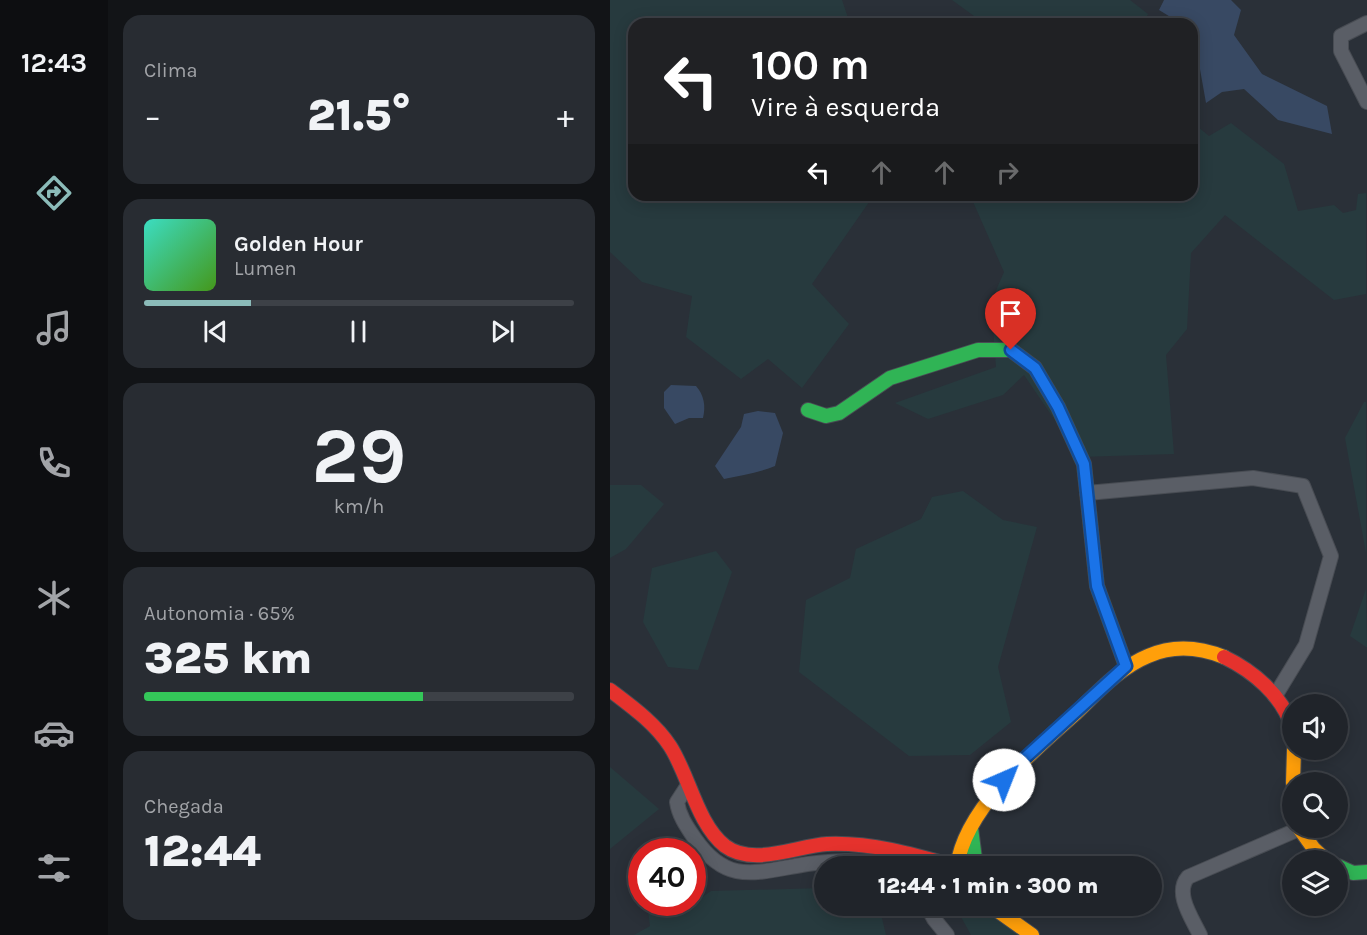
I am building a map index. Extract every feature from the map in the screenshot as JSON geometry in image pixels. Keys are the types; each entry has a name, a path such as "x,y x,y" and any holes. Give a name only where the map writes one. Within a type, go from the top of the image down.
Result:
{"street":[{"path":"1366,22 1341,36 1340,51 1366,102"},
{"path":"808,410 826,416 839,413 890,378 978,350 1011,350 1035,368 1058,407 1084,464 1097,586 1126,666"},
{"path":"1087,493 1253,478 1303,486 1331,556 1306,645 1275,696"},
{"path":"959,856 971,828 993,793 1015,767 1126,666 1160,652 1184,647 1212,652 1242,665 1282,706"},
{"path":"610,690 645,718 669,746 711,830 723,844 736,852 768,855 807,846 837,843 865,845 919,856"},
{"path":"688,784 677,802 678,810 705,854 719,865 735,872 764,872 814,864"},
{"path":"971,828 975,856"},
{"path":"1200,935 1181,890 1183,883 1188,877 1282,836"},
{"path":"1306,838 1315,850"},
{"path":"1348,871 1366,873"},
{"path":"932,916 947,935"},
{"path":"1005,916 1032,935"}],"green space":[{"path":"610,0 842,0 848,18 628,18 628,201 870,201 812,284 849,324 802,388 768,359 741,379 686,337 692,296 642,282 610,252"},
{"path":"952,0 1130,0 1148,14 1146,18 977,18"},
{"path":"1231,123 1284,164 1298,211 1334,205 1343,213 1356,210 1358,194 1366,193 1366,294 1334,300 1225,215 1191,253 1187,329 1166,355 1174,454 1080,457 1024,375 1003,395 928,419 895,403 996,367 991,302 1004,272 973,201 1198,201 1198,127 1209,136"},
{"path":"1366,402 1366,553 1345,438"},
{"path":"610,485 641,485 664,504 626,549 610,558"},
{"path":"963,491 1003,520 1037,527 998,667 1011,722 970,755 909,756 799,672 806,600 850,578 856,549 921,519 932,497"},
{"path":"716,551 732,572 698,670 668,667 643,622 652,568"},
{"path":"1366,589 1367,647 1350,636"},
{"path":"610,767 659,809 610,849"},
{"path":"814,888 814,916 881,916 886,935 634,935 650,926 649,916 706,916 706,894 711,891"},
{"path":"961,916 993,916 1019,935 971,935"}],"water":[{"path":"1164,0 1231,0 1241,10 1234,35 1262,74 1327,106 1332,134 1278,120 1244,89 1222,92 1206,103 1198,58 1198,18 1172,18 1159,10"},
{"path":"671,385 696,386 704,401 703,418 689,418 675,424 664,408 664,392"},
{"path":"758,411 775,413 783,433 775,466 724,479 715,466 741,427 744,414"}],"traffic: fast":[{"path":"808,410 826,416 839,413 890,378 978,350 1011,350 1035,368 1058,407 1084,464 1097,586 1126,666"},
{"path":"971,828 975,856"},
{"path":"1348,871 1353,873 1367,872"}],"traffic: slow":[{"path":"960,856 962,845 973,824 1003,782 1118,674 1137,661 1167,650 1196,649 1224,657"},
{"path":"1293,772 1294,760"},
{"path":"1306,838 1315,850"},
{"path":"1005,916 1032,935"}],"traffic: jam":[{"path":"1224,657 1256,677 1274,694 1282,707"},
{"path":"610,690 642,715 664,738 677,758 707,825 715,837 736,852 748,855 775,854 827,844 843,844 893,850 917,856"}],"route":[{"path":"1004,780 1015,767 1126,666 1097,586 1084,464 1058,407 1035,368 1011,350"}]}
